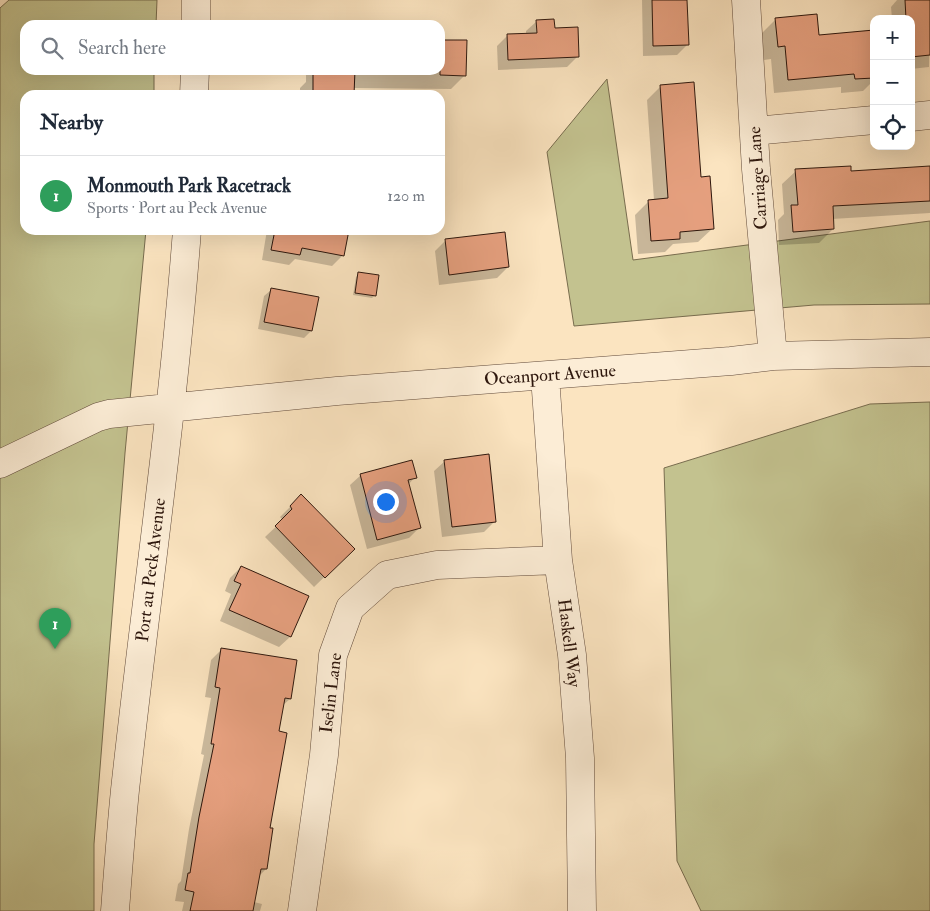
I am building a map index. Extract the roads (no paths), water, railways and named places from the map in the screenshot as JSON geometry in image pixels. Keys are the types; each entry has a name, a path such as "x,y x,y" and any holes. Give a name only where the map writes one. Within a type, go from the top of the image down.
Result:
{"street":[{"path":"196,0 196,20"},
{"name":"Carriage Lane","path":"746,0 756,169 773,356"},
{"path":"194,90 195,75"},
{"path":"915,117 930,115"},
{"path":"754,131 870,120"},
{"name":"Port au Peck Avenue","path":"115,911 125,792 170,408 187,235"},
{"name":"Oceanport Avenue","path":"0,464 104,415 336,391 545,376 773,356 930,352"},
{"name":"Haskell Way","path":"545,376 558,560 572,655 580,758 582,911"},
{"name":"Iselin Lane","path":"302,911 324,755 332,655 350,608 387,575 437,565 558,560"}],"place":[{"name":"Monmouth Park Racetrack","path":"55,649"}]}
